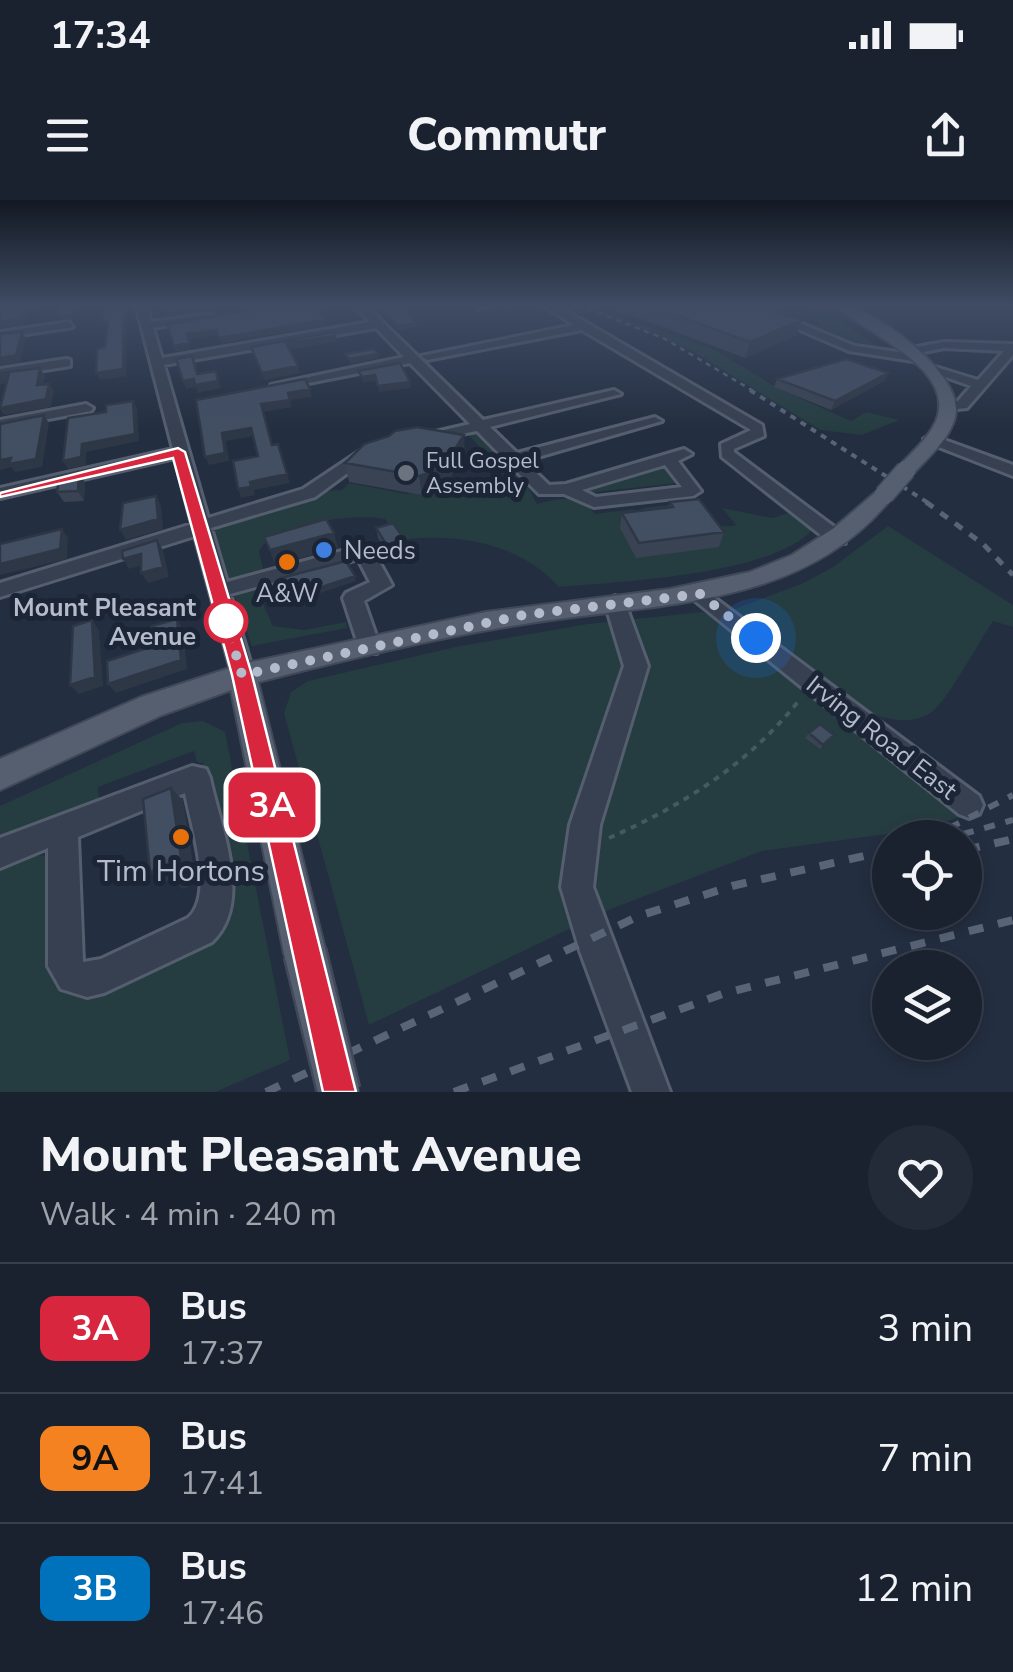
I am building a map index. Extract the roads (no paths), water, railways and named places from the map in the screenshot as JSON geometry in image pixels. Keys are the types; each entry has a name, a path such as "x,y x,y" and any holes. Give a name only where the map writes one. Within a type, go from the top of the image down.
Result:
{"main road":[{"path":"0,775 113,724 242,675 506,618 700,594 787,569 838,540 884,495 944,422 948,406 940,382 920,359 902,347"},
{"path":"242,675 339,1092"}],"street":[{"path":"152,347 242,675"},
{"path":"156,363 249,347"},
{"path":"405,347 544,490 567,488 676,456 693,491 594,502 567,488"},
{"path":"261,388 478,347"},
{"path":"619,347 758,428 759,432 726,447 727,454 838,540"},
{"path":"847,347 920,359 978,384"},
{"path":"920,359 957,347"},
{"path":"948,406 962,405 1013,348"},
{"path":"0,374 66,363"},
{"path":"0,590 80,569 127,548 309,494 357,457 614,394"},
{"path":"167,406 186,402"},
{"path":"0,424 86,408"},
{"path":"512,459 654,421"},
{"path":"931,439 1013,470"},
{"path":"0,493 178,452"},
{"path":"218,591 364,552 382,586 352,598 369,647"},
{"name":"Irving Road East","path":"700,594 969,806"},
{"path":"615,604 636,666 580,850 580,903 650,1092"},
{"path":"0,853 63,828 192,778 198,780 202,793 218,889 213,918 200,930 96,978 73,977 65,966 63,828"}],"railway":[{"path":"678,347 755,392"},
{"path":"750,390 930,504"},
{"path":"926,502 983,544 1013,575"},
{"path":"965,820 1013,795"},
{"path":"982,829 1013,820"},
{"path":"998,843 1013,839"},
{"path":"982,846 1009,840"},
{"path":"266,1092 639,916 732,886 872,854"},
{"path":"454,1092 722,994 1013,920"}],"place":[{"name":"Full Gospel Assembly","path":"406,473"},
{"name":"Needs","path":"324,550"},
{"name":"A&W","path":"287,562"},
{"name":"Mount Pleasant Avenue","path":"226,621"},
{"name":"Tim Hortons","path":"181,837"}]}
